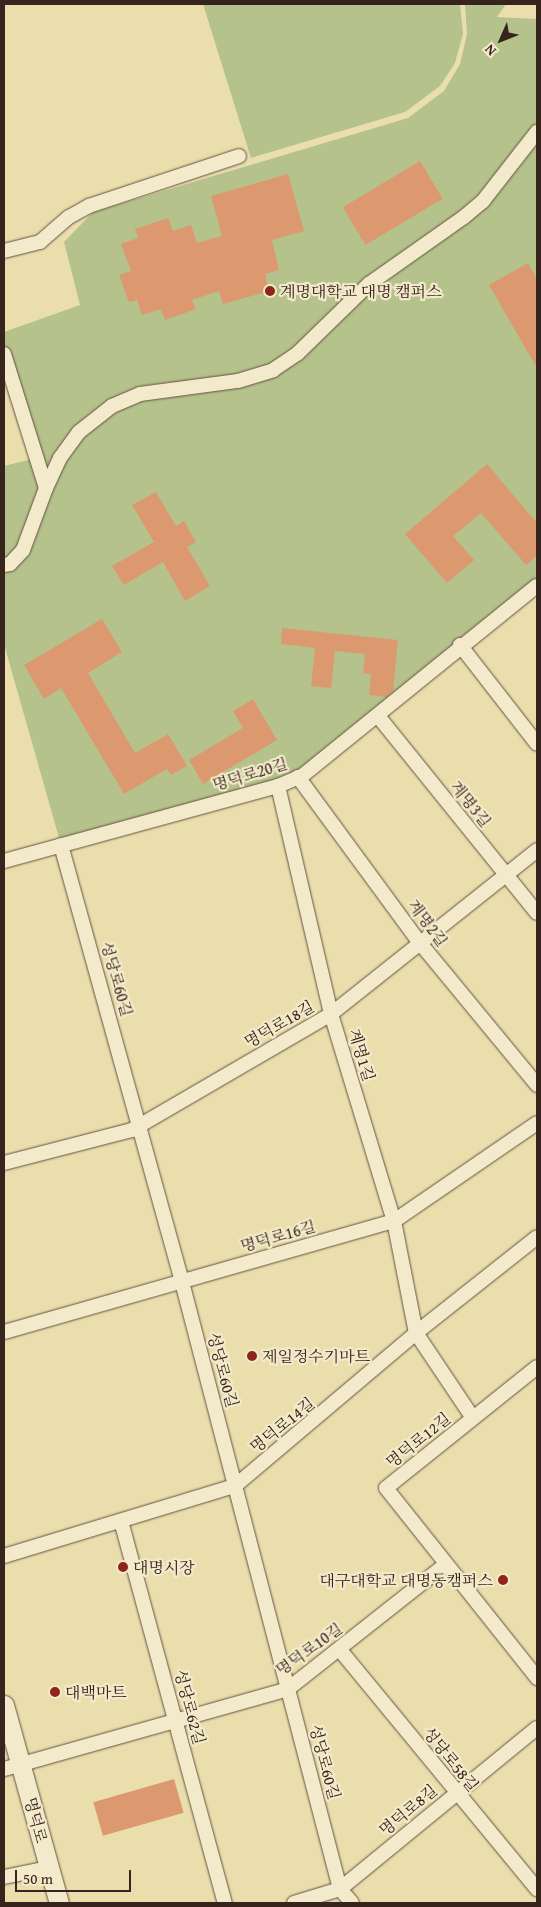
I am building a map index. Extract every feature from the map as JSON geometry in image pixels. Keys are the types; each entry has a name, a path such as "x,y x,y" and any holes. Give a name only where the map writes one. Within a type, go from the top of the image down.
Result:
{"main road":[{"name":"명덕로","path":"4,1705 12,1767 49,1868 59,1903"}],"street":[{"path":"4,565 10,564 23,550 46,488 60,458 79,432 112,406 140,394 238,381 273,370 298,353 358,293 483,200 537,132"},
{"path":"4,251 40,242 68,217 89,206 239,156"},
{"path":"4,354 46,488"},
{"name":"명덕로20길","path":"4,861 278,786 298,777 378,716 460,645 537,586"},
{"path":"460,645 537,744"},
{"name":"계명3길","path":"378,716 537,913"},
{"name":"계명2길","path":"298,777 420,943 537,1085"},
{"name":"계명1길","path":"278,786 331,1014 394,1222 416,1334"},
{"name":"성당로60길","path":"61,845 182,1282 340,1889 352,1903"},
{"name":"명덕로18길","path":"4,1163 140,1125 331,1014 537,850"},
{"name":"명덕로16길","path":"4,1332 394,1222 537,1123"},
{"name":"명덕로14길","path":"4,1556 235,1486 416,1334 537,1237"},
{"name":"명덕로12길","path":"416,1334 473,1418"},
{"name":"명덕로12길","path":"446,1564 386,1488 537,1367"},
{"name":"성당로62길","path":"121,1521 225,1903"},
{"path":"446,1564 537,1678"},
{"name":"명덕로10길","path":"12,1767 288,1689 340,1650 446,1564"},
{"name":"성당로58길","path":"340,1650 456,1793 537,1888"},
{"name":"명덕로8길","path":"294,1903 340,1889 537,1728"},
{"path":"4,1877 49,1868"}],"green space":[{"path":"203,4 460,4 463,34 455,63 440,86 405,112 251,158"},
{"name":"계명대학교 대명 캠퍼스","path":"465,4 506,4 497,17 537,19 537,586 298,777 61,845 4,644 4,466 36,458 4,354 4,332 80,305 64,242 93,212 408,118 444,91 460,64 467,34"}],"building":[{"path":"420,161 443,199 366,245 343,207"},
{"path":"288,174 304,231 272,240 279,270 265,274 269,291 223,304 219,291 192,300 196,309 165,320 161,309 142,315 137,300 129,302 119,275 131,271 121,244 138,238 135,229 168,218 173,231 191,225 197,243 222,236 211,196"},
{"path":"528,263 537,279 537,368 489,285"},
{"path":"487,464 537,523 537,556 526,565 481,513 453,536 474,560 447,583 405,534"},
{"path":"156,492 176,526 184,521 196,542 187,547 210,586 185,601 163,562 124,585 112,566 154,542 132,505"},
{"path":"102,619 122,652 88,673 135,753 168,734 187,766 171,775 167,769 124,794 61,688 44,699 24,665"},
{"path":"282,628 398,640 393,691 386,697 369,695 371,674 363,673 365,654 335,651 331,688 311,686 315,648 281,644"},
{"path":"253,699 277,740 203,784 189,760 243,728 233,711"},
{"path":"174,1779 184,1813 103,1836 93,1802"}],"place":[{"name":"계명대학교 대명 캠퍼스","path":"270,291"},
{"name":"제일정수기마트","path":"252,1356"},
{"name":"대명시장","path":"123,1567"},
{"name":"대구대학교 대명동캠퍼스","path":"503,1580"},
{"name":"대백마트","path":"55,1692"}]}
